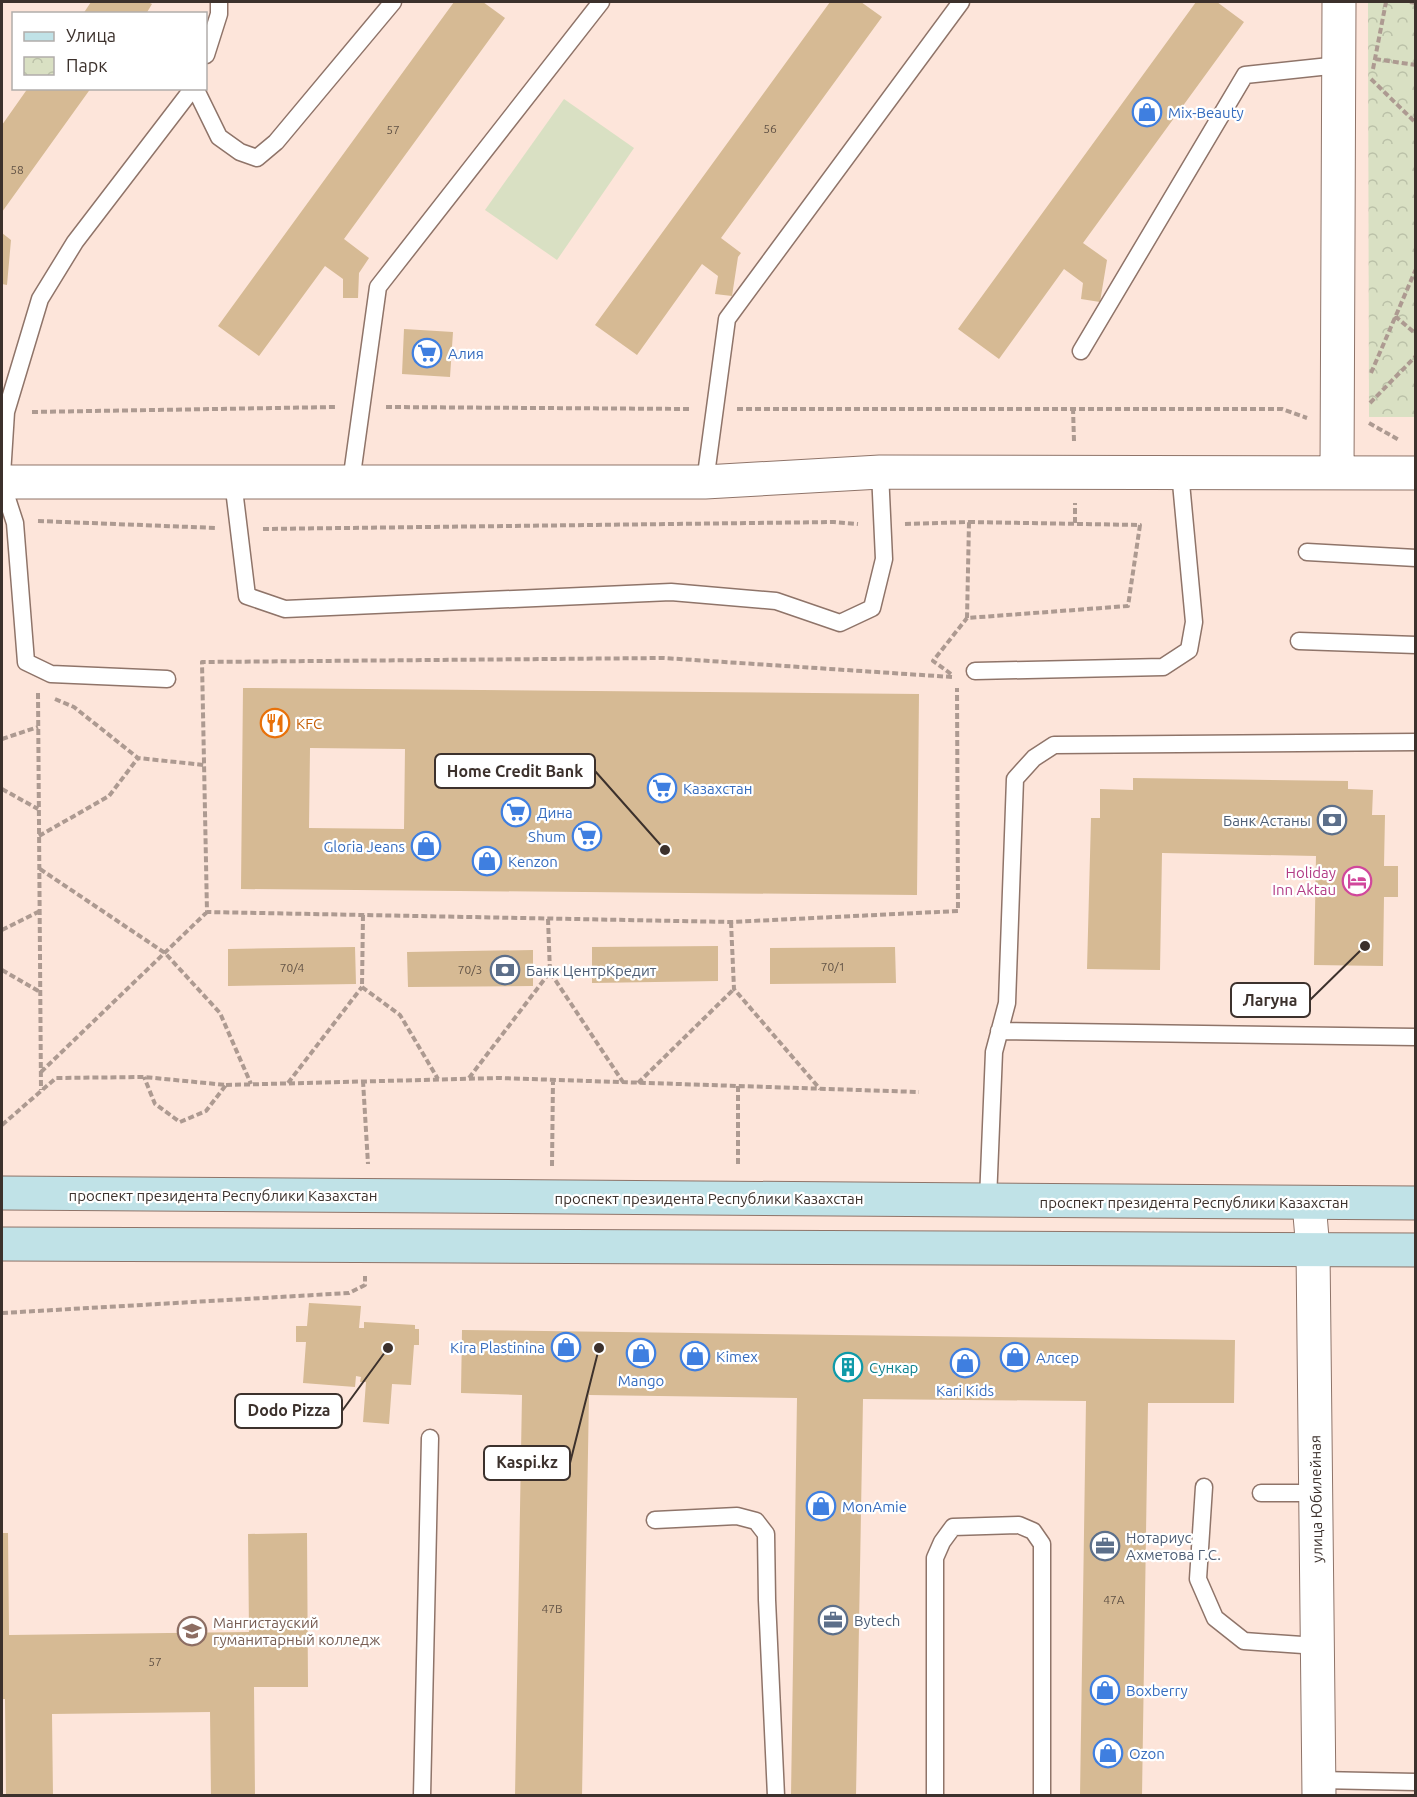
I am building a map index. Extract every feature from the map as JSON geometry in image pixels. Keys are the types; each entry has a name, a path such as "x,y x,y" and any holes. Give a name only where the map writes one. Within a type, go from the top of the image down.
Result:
{"main road":[{"name":"проспект президента Республики Казахстан","path":"2,1193 1416,1203"},
{"path":"2,1244 1416,1250"}],"street":[{"path":"1337,472 1339,2"},
{"path":"2,483 705,482 880,472 1337,472 1411,458"},
{"name":"улица Юбилейная","path":"1309,1203 1313,1250 1319,1788"}],"lane":[{"path":"207,52 219,14 219,2"},
{"path":"195,90 219,137 240,152 256,158 276,142 393,2"},
{"path":"351,482 378,287 601,2"},
{"path":"705,482 727,319 962,2"},
{"path":"1081,351 1245,75 1339,64"},
{"path":"2,475 6,412 40,299 75,242 192,90"},
{"path":"233,482 247,596 285,609 670,592 776,602 840,623 872,608 884,559 880,472"},
{"path":"975,671 1163,667 1189,650 1194,622 1180,472"},
{"path":"2,483 15,523 26,662 51,674 167,679"},
{"path":"1307,552 1416,558"},
{"path":"1299,640 1416,645"},
{"path":"988,1200 994,1052 1007,1003 1015,779 1034,758 1054,745 1416,742"},
{"path":"999,1031 1416,1037"},
{"path":"422,1796 429,1438"},
{"path":"1204,1487 1198,1579 1215,1618 1244,1641 1317,1646"},
{"path":"1261,1492 1316,1493"},
{"path":"655,1520 737,1516 756,1521 766,1534 776,1796"},
{"path":"935,1796 935,1558 942,1542 953,1527 1019,1525 1033,1531 1042,1544 1042,1796"},
{"path":"1319,1788 1416,1782"}],"path":[{"path":"1371,79 1386,2"},
{"path":"1410,2 1416,3"},
{"path":"1375,59 1416,65"},
{"path":"1339,64 1371,79 1416,123"},
{"path":"1368,378 1416,269"},
{"path":"1395,316 1416,334"},
{"path":"6,412 361,407 1282,409 1337,428 1366,407 1416,356"},
{"path":"1365,398 1369,424 1411,458"},
{"path":"15,523 48,521 240,529 834,522 882,525 969,522 1140,525 1128,606 967,618"},
{"path":"957,678 933,661 967,618 969,522"},
{"path":"207,912 202,662 664,658 957,678"},
{"path":"38,668 41,1090"},
{"path":"41,1072 207,912 731,922 958,911 957,678"},
{"path":"38,692 74,707 138,758 204,765"},
{"path":"2,739 38,727"},
{"path":"39,836 109,796 138,758"},
{"path":"2,789 39,809"},
{"path":"39,869 165,953 220,1013 251,1084"},
{"path":"2,930 40,911"},
{"path":"288,1083 362,987 363,915"},
{"path":"548,918 550,972 623,1082"},
{"path":"731,922 734,989 820,1089"},
{"path":"2,970 40,993"},
{"path":"468,1079 550,972"},
{"path":"362,987 400,1015 438,1080"},
{"path":"638,1083 734,989"},
{"path":"144,1077 155,1104 180,1122 206,1112 226,1085"},
{"path":"2,1125 56,1078 144,1077 226,1085 468,1079 553,1080 919,1092"},
{"path":"551,1198 553,1080"},
{"path":"738,1086 739,1198"}],"green space":[{"path":"1368,2 1415,2 1415,417 1369,417"},
{"path":"564,99 634,148 557,260 485,210"}],"building":[{"path":"91,2 148,2 152,4 147,12 84,12"},
{"path":"454,2 483,2 505,18 344,239 369,258 359,273 358,298 343,298 343,279 325,266 259,356 218,326"},
{"path":"830,2 861,2 882,17 721,238 741,253 738,257 732,296 715,294 718,276 702,264 637,355 595,325"},
{"path":"1196,2 1217,2 1244,22 1083,243 1107,260 1100,302 1081,299 1083,283 1064,269 999,359 958,329"},
{"path":"27,90 90,90 2,212 2,125"},
{"path":"2,233 11,240 7,285 2,284"},
{"name":"Алия","path":"404,329 453,332 450,377 402,374"},
{"name":"Казахстан","path":"243,688 919,694 917,895 241,889","holes":["310,748 405,749 404,829 309,828"]},
{"name":"Holiday Inn Aktau","path":"1133,778 1348,781 1348,789 1373,790 1372,815 1385,815 1384,866 1398,866 1398,897 1384,897 1383,966 1314,965 1316,856 1162,853 1160,970 1087,969 1091,818 1100,818 1100,789 1133,790"},
{"path":"718,946 718,981 592,983 592,947"},
{"path":"355,947 356,984 228,986 228,949"},
{"path":"895,947 896,983 770,984 770,948"},
{"path":"533,950 533,986 408,987 407,952"},
{"path":"309,1303 361,1306 359,1328 364,1328 364,1322 415,1325 415,1329 419,1329 419,1345 414,1345 411,1385 392,1384 389,1424 363,1422 366,1382 360,1382 361,1377 356,1376 355,1387 303,1383 306,1342 296,1342 296,1326 307,1326"},
{"path":"462,1330 1235,1340 1234,1403 1148,1403 1142,1796 1080,1796 1086,1401 863,1399 856,1796 791,1796 797,1398 589,1395 582,1796 515,1796 522,1395 461,1393"},
{"path":"2,1533 8,1533 9,1635 249,1632 248,1534 307,1533 308,1687 254,1687 255,1796 211,1796 210,1712 52,1714 53,1796 6,1796 5,1699 2,1699"}],"place":[{"name":"Mix-Beauty","path":"1147,112"},
{"name":"Алия","path":"427,353"},
{"name":"KFC","path":"275,723"},
{"name":"Казахстан","path":"662,788"},
{"name":"Дина","path":"516,812"},
{"name":"Банк Астаны","path":"1332,820"},
{"name":"Shum","path":"587,836"},
{"name":"Gloria Jeans","path":"426,846"},
{"name":"Home Credit Bank","path":"665,850"},
{"name":"Kenzon","path":"487,861"},
{"name":"Holiday Inn Aktau","path":"1357,881"},
{"name":"Лагуна","path":"1365,946"},
{"name":"Банк ЦентрКредит","path":"505,970"},
{"name":"Kira Plastinina","path":"566,1347"},
{"name":"Dodo Pizza","path":"388,1348"},
{"name":"Kaspi.kz","path":"599,1348"},
{"name":"Mango","path":"641,1353"},
{"name":"Kimex","path":"695,1356"},
{"name":"Алсер","path":"1015,1357"},
{"name":"Kari Kids","path":"965,1363"},
{"name":"Сункар","path":"848,1367"},
{"name":"MonAmie","path":"821,1506"},
{"name":"Нотариус Ахметова Г.С.","path":"1105,1546"},
{"name":"Bytech","path":"833,1620"},
{"name":"Мангистауский гуманитарный колледж","path":"192,1631"},
{"name":"Boxberry","path":"1105,1690"},
{"name":"Ozon","path":"1108,1753"}]}
